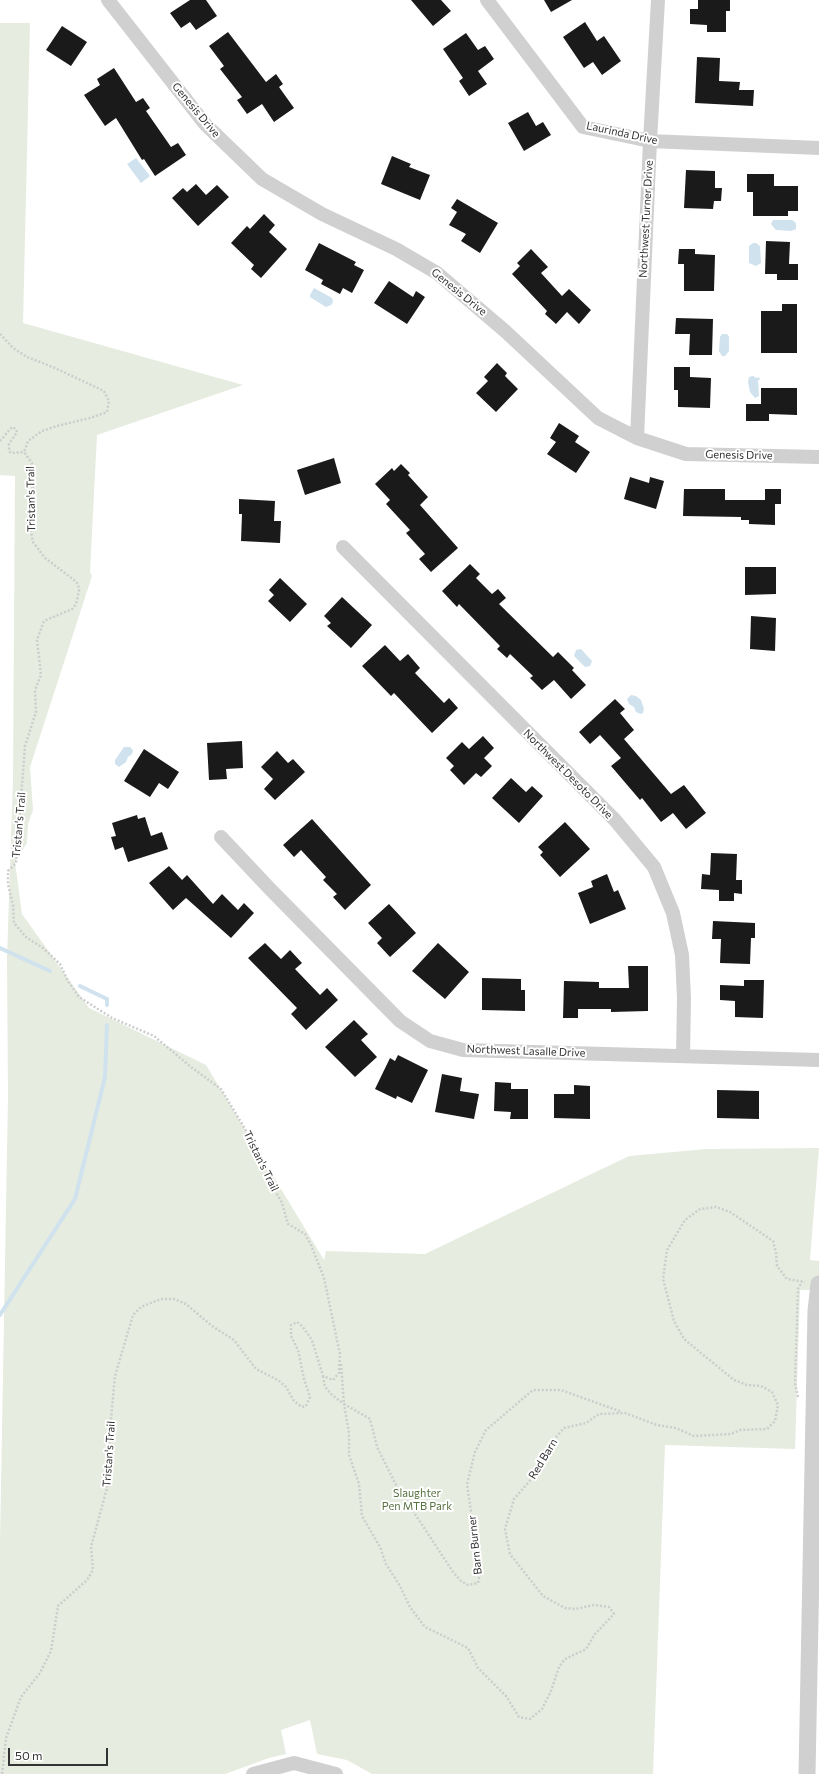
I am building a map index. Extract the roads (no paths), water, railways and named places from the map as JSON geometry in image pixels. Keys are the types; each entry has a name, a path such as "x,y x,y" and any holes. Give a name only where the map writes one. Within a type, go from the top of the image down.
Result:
{"street":[{"name":"Genesis Drive","path":"108,0 205,124 262,179 322,214 396,249 437,273 505,331 598,418 637,438 686,454 819,457"},
{"name":"Laurinda Drive","path":"488,0 583,127 650,141 819,148"},
{"name":"Northwest Turner Drive","path":"637,438 650,141 658,0"},
{"name":"Northwest Desoto Drive","path":"343,547 614,820 654,867 673,913 682,955 684,998 683,1056"},
{"name":"Northwest Lasalle Drive","path":"221,837 400,1021 430,1041 463,1050 819,1060"},
{"path":"807,1774 815,1629 819,1284"},
{"path":"253,1774 294,1763 336,1774"}],"water":[{"path":"136,158 150,176 141,183 127,164"},
{"path":"773,220 792,220 796,223 796,229 791,231 776,230 771,224"},
{"path":"753,243 760,246 761,263 756,266 749,263 749,246"},
{"path":"314,288 332,298 333,302 331,305 326,307 310,297"},
{"path":"722,334 727,334 729,337 729,351 725,356 722,356 719,351 720,337"},
{"path":"753,376 757,378 759,377 760,380 758,380 759,396 755,398 750,392 748,382 749,377"},
{"path":"581,649 592,661 590,666 585,667 574,656 576,650"},
{"path":"631,695 636,696 641,700 644,709 643,713 641,714 636,712 634,707 629,704 627,699"},
{"path":"124,747 130,747 133,750 132,754 128,757 126,762 119,767 115,764 115,760"}],"waterway":[{"path":"0,948 50,971"},
{"path":"80,986 107,999 107,1005"},
{"path":"0,1315 75,1199 105,1077 107,1025"}],"park label":[{"name":"Slaughter Pen MTB Park","path":"417,1499"}]}
